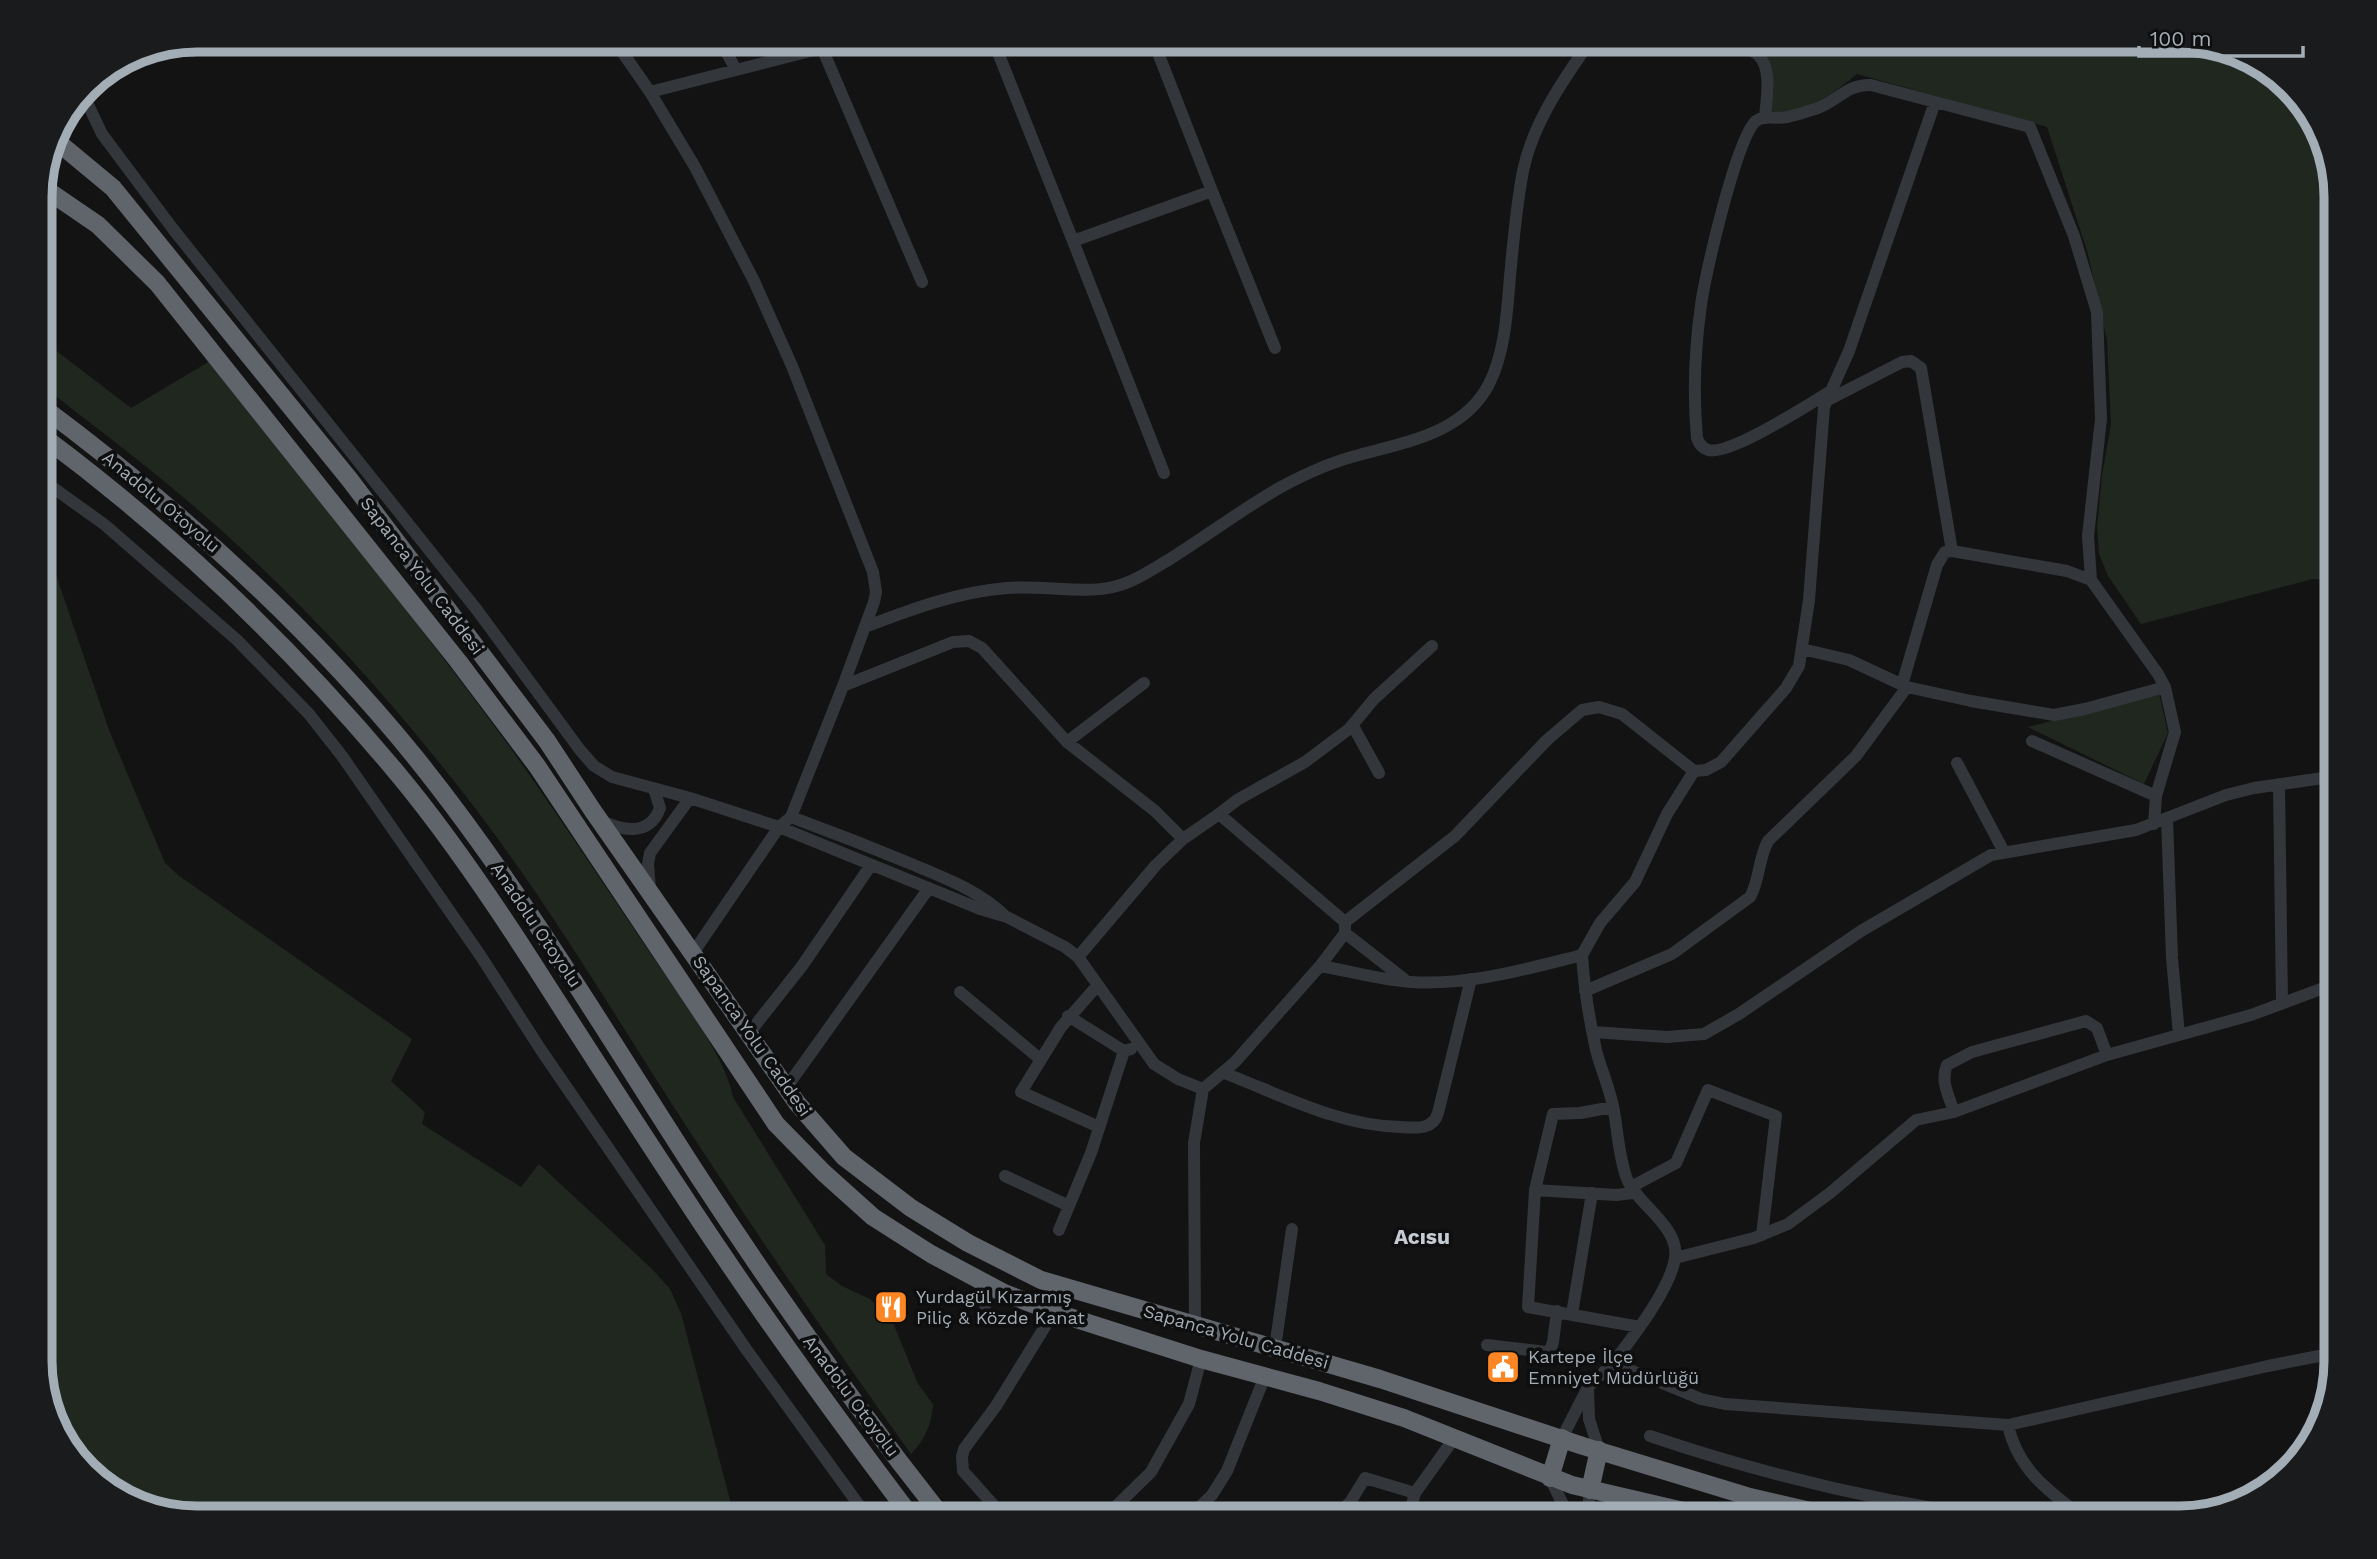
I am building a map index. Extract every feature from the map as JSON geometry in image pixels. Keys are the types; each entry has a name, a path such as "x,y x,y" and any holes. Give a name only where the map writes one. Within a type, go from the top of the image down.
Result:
{"highway":[{"name":"Sapanca Yolu Caddesi","path":"62,146 113,188 341,470 547,741 786,1088 844,1157 911,1208 968,1243 1041,1280 1380,1379 1750,1497 1789,1506"},
{"name":"Sapanca Yolu Caddesi","path":"53,194 97,225 157,283 458,661 537,766 776,1124 824,1173 873,1217 931,1254 993,1287 1054,1312 1201,1359 1365,1405 1455,1437 1550,1478 1661,1506"},
{"name":"Anadolu Otoyolu","path":"53,415 166,505 250,579 319,648 413,756 513,888 701,1181 788,1310 842,1386 934,1506"},
{"name":"Anadolu Otoyolu","path":"53,445 163,532 234,597 306,669 398,774 493,901 681,1193 769,1323 827,1406 904,1506"},
{"path":"1550,1478 1562,1438"},
{"path":"1590,1490 1599,1450"}],"street":[{"path":"622,52 695,167 754,281 804,396 845,507 873,572 876,592 843,686 791,817 779,827 693,953"},
{"path":"726,52 736,70"},
{"path":"650,92 794,52"},
{"path":"823,52 922,282"},
{"path":"998,52 1164,473"},
{"path":"1158,52 1275,348"},
{"path":"865,627 930,603 977,591 1031,587 1109,588 1128,583 1307,474 1350,458 1420,439 1461,417 1478,401 1497,367 1507,313 1517,214 1527,155 1537,129 1584,52"},
{"path":"1754,52 1764,63 1766,73 1765,118"},
{"path":"1952,551 1921,368 1911,361 1902,362 1830,395 1727,448 1707,450 1700,446 1697,438 1701,303 1731,179 1747,134 1754,123 1765,118 1784,118 1821,107 1853,86 1860,85 1935,102 2030,127 2083,260 2097,312 2102,396 2088,536 2091,580 2143,650 2165,687 2175,732 2156,796 2154,824"},
{"path":"1195,1326 1194,1143 1203,1089 1224,1073 1320,966 1345,927 1455,836 1547,740 1582,710 1599,707 1622,714 1693,771 1706,770 1713,767 1734,747 1794,678 1802,649 1809,600 1823,419 1935,102"},
{"path":"88,104 102,134 173,229 477,610 586,757 612,777 690,798 779,827 1007,917 1065,947 1078,957 1140,1046 1162,1070 1203,1089"},
{"path":"1073,240 1212,191"},
{"path":"53,488 105,525 237,640 309,715 342,756 480,954 541,1050 738,1339 860,1506"},
{"path":"1585,991 1672,954 1750,897 1760,858 1768,841 1856,756 1904,686 1937,565 1945,552 2067,571 2091,580"},
{"path":"843,686 953,642 969,641 982,648 1067,742 1155,811 1183,839"},
{"path":"1078,957 1156,865 1183,839 1237,800 1305,762 1353,726 1374,699 1432,646"},
{"path":"1802,649 1849,660 1904,686 2054,715 2165,687"},
{"path":"1067,742 1144,683"},
{"path":"1353,726 1379,773"},
{"path":"2032,741 2156,796"},
{"path":"1957,763 2004,852"},
{"path":"1562,1438 1588,1387 1613,1363 1640,1327 1669,1276 1675,1258 1675,1247 1667,1229 1632,1190 1621,1158 1613,1107 1585,991 1582,955 1600,923 1635,882 1667,814 1693,771"},
{"path":"1593,1032 1667,1037 1704,1034 1739,1014 1886,916 1983,858 2004,852 2136,830 2226,795 2324,778"},
{"path":"2279,784 2282,1003"},
{"path":"599,820 623,829 635,830 646,826 653,822 660,808 654,789"},
{"path":"650,890 650,853 690,798"},
{"path":"1219,814 1407,982"},
{"path":"791,817 955,882 992,903 1007,917"},
{"path":"2167,819 2172,958 2179,1035"},
{"path":"749,1033 802,966 871,865"},
{"path":"786,1088 929,888"},
{"path":"1320,966 1407,982 1471,979 1504,974 1582,955"},
{"path":"1224,1073 1354,1122 1380,1127 1421,1128 1436,1120 1471,979"},
{"path":"1097,986 1068,1016 1021,1092 1099,1127"},
{"path":"1675,1258 1762,1235 1797,1217 1830,1193 1909,1124 1926,1116 1954,1112 2108,1055 2251,1015 2324,988"},
{"path":"960,992 1040,1059"},
{"path":"1068,1016 1124,1051 1140,1046"},
{"path":"1954,1112 1943,1073 1947,1065 1972,1052 2086,1021 2097,1028 2108,1055"},
{"path":"1059,1230 1099,1127 1124,1051"},
{"path":"1535,1190 1616,1195 1632,1190 1676,1163 1709,1090 1776,1116 1762,1235"},
{"path":"1613,1107 1580,1113 1553,1114 1535,1190 1528,1307 1640,1327"},
{"path":"1005,1176 1069,1206"},
{"path":"1572,1314 1592,1193"},
{"path":"1275,1348 1292,1229"},
{"path":"985,1306 993,1287"},
{"path":"1487,1345 1550,1351 1557,1311"},
{"path":"994,1506 962,1471 961,1457 1054,1312"},
{"path":"1613,1363 1701,1399 1725,1404 2008,1425 2267,1366 2324,1356"},
{"path":"1117,1506 1151,1472 1189,1404 1201,1359"},
{"path":"1201,1506 1213,1495 1227,1471 1265,1376"},
{"path":"1588,1387 1589,1419 1599,1450"},
{"path":"2008,1425 2011,1440 2021,1462 2032,1475 2069,1506"},
{"path":"1650,1436 1773,1474 1921,1506"},
{"path":"1412,1506 1415,1493 1455,1437"},
{"path":"1346,1506 1365,1478 1415,1493"},
{"path":"1550,1478 1564,1506"},
{"path":"1588,1506 1590,1490"}],"shaded area":[{"path":"1749,52 2179,52 2226,60 2260,77 2275,89 2305,125 2320,160 2323,179 2324,580 2313,579 2141,624 2108,576 2099,554 2097,527 2111,424 2107,341 2088,254 2047,127 1857,74 1837,90 1803,109 1791,112 1765,110 1764,63"},
{"path":"53,348 131,408 210,361 399,600 509,746 694,1016 719,1059 733,1097 825,1245 826,1274 842,1286 870,1299 894,1325 918,1384 933,1404 927,1431 911,1454 744,1213 551,915 461,790 330,636 221,530 53,394"},
{"path":"53,566 109,730 165,863 178,875 412,1039 391,1081 425,1112 422,1124 521,1187 539,1164 670,1289 681,1313 732,1506 198,1506 160,1502 134,1492 115,1480 67,1424 55,1389 53,1371"},
{"path":"2159,693 2168,733 2144,784 2028,727"}],"place":[{"name":"Yurdagül Kızarmış Piliç & Közde Kanat","path":"891,1307"},
{"name":"Kartepe İlçe Emniyet Müdürlüğü","path":"1503,1367"}],"district":[{"name":"Acısu","path":"1422,1237"}]}
